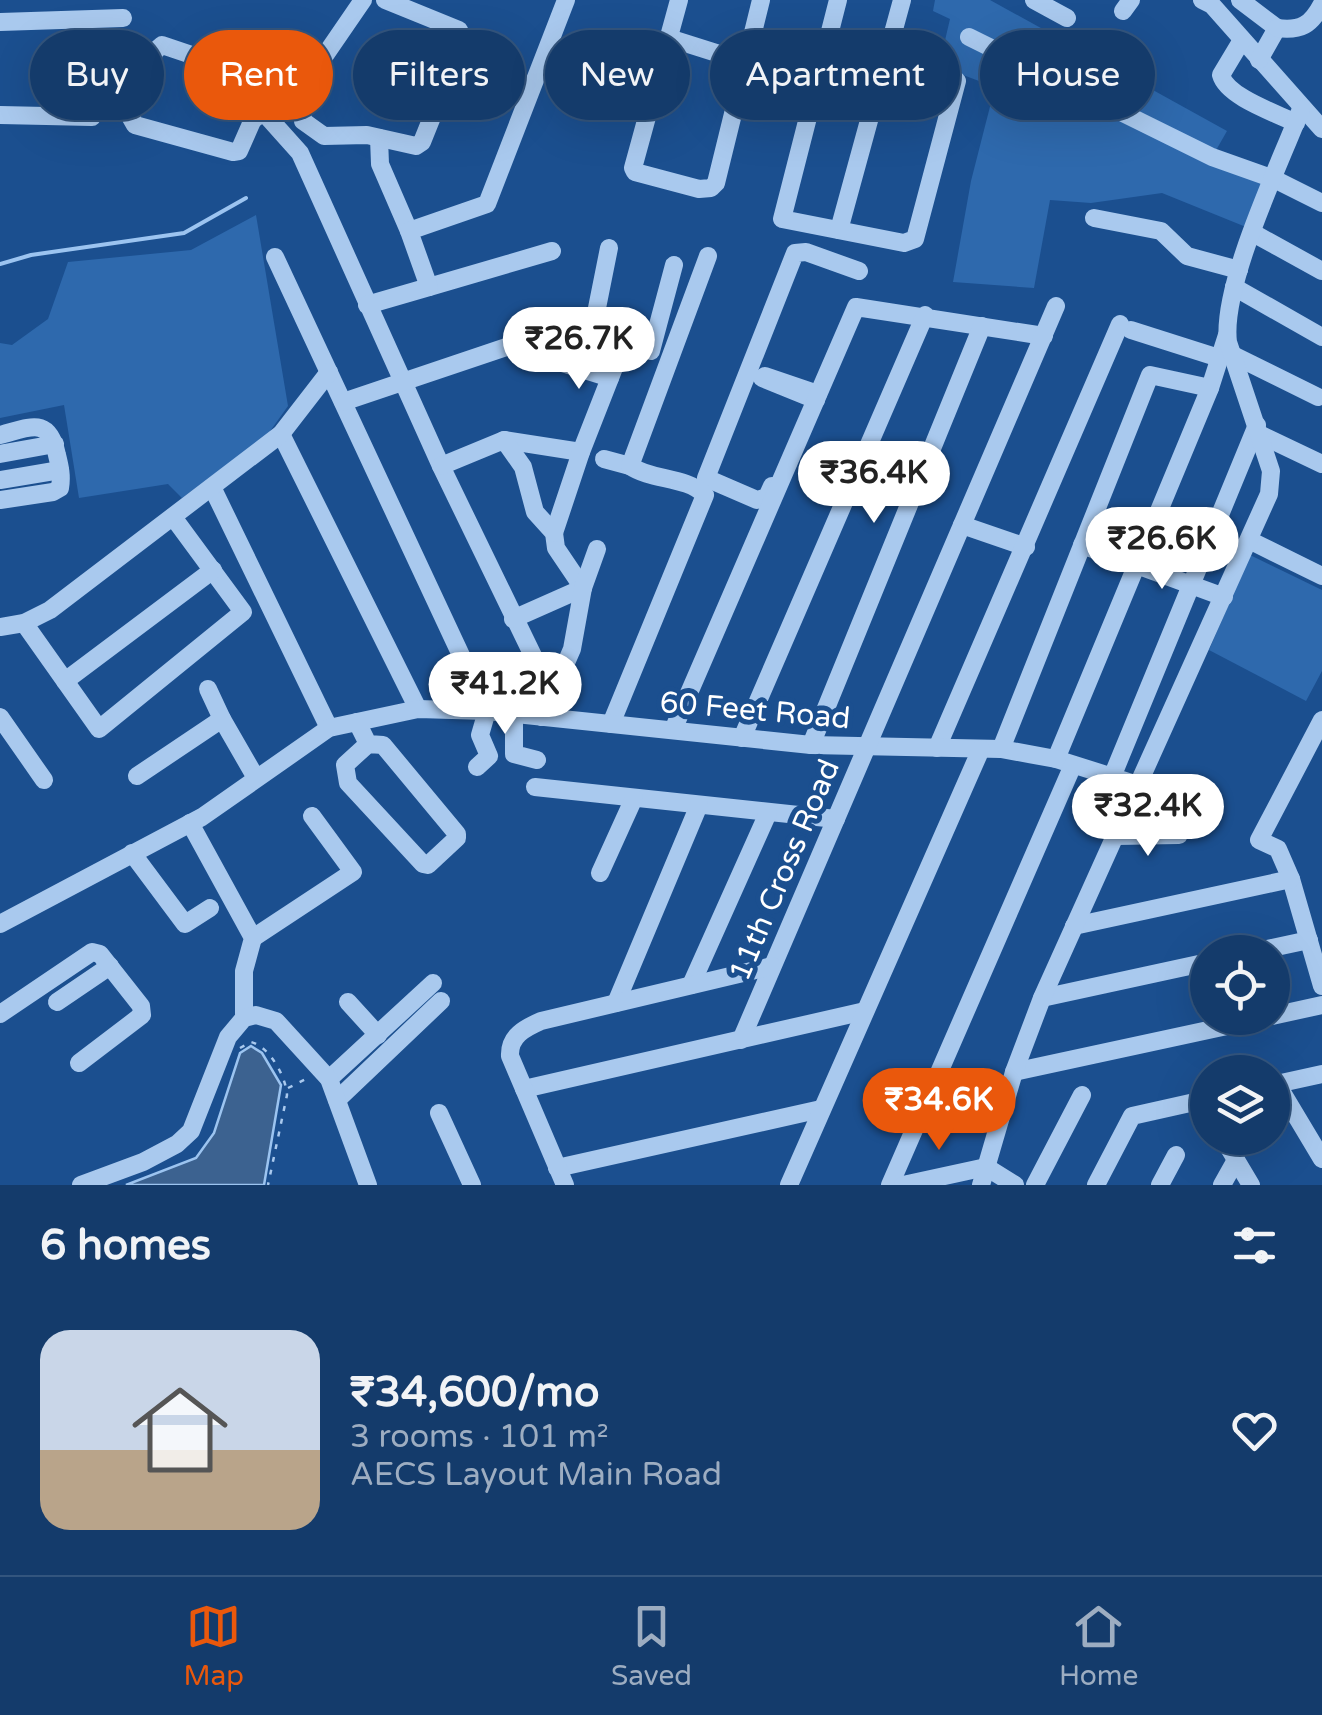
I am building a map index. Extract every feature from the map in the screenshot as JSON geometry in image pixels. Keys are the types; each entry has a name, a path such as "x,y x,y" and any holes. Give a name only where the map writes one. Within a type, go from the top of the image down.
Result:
{"street":[{"path":"303,121 306,82 363,0"},
{"path":"303,121 324,136 378,138 416,146 422,142 463,40 460,30 385,0"},
{"path":"409,230 487,204 566,0"},
{"path":"672,30 679,0"},
{"path":"754,30 762,0"},
{"path":"838,0 782,219 904,242 915,239 947,120"},
{"path":"839,230 902,0"},
{"path":"1202,0 1212,5 1242,40 1299,116"},
{"path":"1240,0 1277,28 1292,30 1313,21 1322,4"},
{"path":"1039,1 1067,18"},
{"path":"0,22 124,18"},
{"path":"1258,60 1277,28"},
{"path":"969,38 1212,158 1274,179 1322,204"},
{"path":"1242,40 1222,75 1224,84 1234,93 1299,116 1322,129"},
{"path":"162,46 266,80 268,85 254,119 243,146 233,152 142,128 131,118 155,51 162,46"},
{"path":"0,115 30,116"},
{"path":"890,1185 1064,762 1137,565 1226,357 1228,312 1236,278 1299,116"},
{"path":"255,120 261,130 281,132 303,121"},
{"path":"646,120 634,161 635,172 698,189 711,188 716,183 731,120"},
{"path":"281,132 300,153 440,466 552,695"},
{"path":"378,138 380,164 430,287"},
{"path":"1094,218 1161,231 1187,256 1236,278 1322,337"},
{"path":"1254,234 1322,271"},
{"path":"586,323 609,248"},
{"path":"367,305 552,251"},
{"path":"858,272 806,252 795,253 753,377 706,478 758,500 767,497 856,307 1044,336"},
{"path":"630,466 708,256"},
{"path":"275,257 488,710 480,735 490,752 477,767"},
{"path":"342,402 586,323 651,351 674,266"},
{"name":"11th Cross Road","path":"740,1040 1056,306"},
{"path":"742,738 925,315"},
{"path":"811,745 982,326"},
{"path":"937,748 1125,327 1226,357 1318,397"},
{"path":"582,588 556,548 554,534 581,452 622,350"},
{"path":"984,1176 1014,1072 1042,998 1224,597 1271,482 1258,429 1226,357"},
{"path":"562,362 610,378"},
{"path":"0,627 50,610 212,487 280,434 330,372"},
{"path":"1001,749 1150,375 1210,388"},
{"path":"753,377 811,396"},
{"path":"673,730 811,396"},
{"path":"0,435 44,428 53,436 60,470 60,488 53,492 0,500"},
{"path":"1258,429 1322,464"},
{"path":"1112,776 1258,429"},
{"path":"280,434 418,709"},
{"path":"440,466 504,440 581,452"},
{"path":"504,440 523,467 536,512 554,534"},
{"path":"0,454 55,444"},
{"path":"604,459 698,488 705,495 612,724"},
{"path":"0,480 60,470"},
{"path":"212,487 329,728"},
{"path":"24,622 99,728 243,612 172,516"},
{"path":"962,525 1026,547"},
{"path":"1249,540 1322,576"},
{"path":"1082,545 1224,597"},
{"path":"542,717 572,649 582,588 598,549"},
{"path":"65,681 213,570"},
{"path":"513,620 582,588"},
{"path":"208,689 256,778"},
{"name":"60 Feet Road","path":"0,924 190,823 329,728 418,709 488,710 811,745 1001,749 1138,784"},
{"path":"514,714 514,754 537,760"},
{"path":"0,717 44,780"},
{"path":"137,776 222,718"},
{"path":"1322,720 1258,840 1278,850 1291,879 1322,986"},
{"path":"357,722 368,744"},
{"path":"368,744 383,745 457,834 428,865 348,783 345,765 368,744"},
{"path":"789,1185 981,749"},
{"path":"535,787 836,818"},
{"path":"600,874 634,798"},
{"path":"616,1003 700,805"},
{"path":"691,985 768,813"},
{"path":"82,1185 143,1162 176,1144 191,1130 228,1037 244,1018 244,970 253,938 353,872 312,816"},
{"path":"190,823 253,938"},
{"path":"1115,836 1180,834"},
{"path":"132,853 185,924 210,908"},
{"path":"1074,926 1291,879"},
{"path":"1290,944 1309,940"},
{"path":"0,1014 92,952 100,954 141,1006 142,1015 79,1063"},
{"path":"57,1002 110,966"},
{"path":"772,966 541,1021 516,1036 509,1048 510,1056 561,1176 821,1109"},
{"path":"1042,998 1190,966"},
{"path":"323,1072 437,992 337,1100"},
{"path":"348,1002 378,1035"},
{"path":"1290,1012 1322,1005"},
{"path":"524,1090 865,1011"},
{"path":"244,1018 262,1016 276,1021 323,1072 368,1185"},
{"path":"1014,1072 1190,1034"},
{"path":"1290,1081 1322,1074"},
{"path":"1035,1185 1082,1096"},
{"path":"1096,1185 1132,1116 1190,1106"},
{"path":"1290,1109 1322,1158"},
{"path":"439,1113 472,1185"},
{"path":"1160,1185 1176,1155"},
{"path":"1233,1155 1251,1185"},
{"path":"1222,1185 1236,1160"},
{"path":"903,1185 984,1176 1015,1185"}],"path":[{"path":"237,1051 251,1042 260,1044 286,1081 268,1185"},
{"path":"286,1089 323,1072"}],"shaded area":[{"path":"935,0 990,0 1044,30 980,30 980,81 960,74 960,30 947,30 950,19 933,11"},
{"path":"1155,91 1227,131 1215,152 1265,179 1246,227 1162,193 1091,203 1050,200 1034,288 953,282 987,120 1155,120"},
{"path":"256,215 288,406 268,434 182,498 168,484 79,498 64,405 0,418 0,343 12,345 48,319 68,262 191,250"},
{"path":"1250,555 1322,590 1322,671 1306,701 1209,650"},
{"path":"251,1046 262,1053 281,1085 264,1185 126,1185 196,1158 214,1133 240,1053"}],"waterway":[{"path":"0,264 31,255 184,233 246,198"}]}
